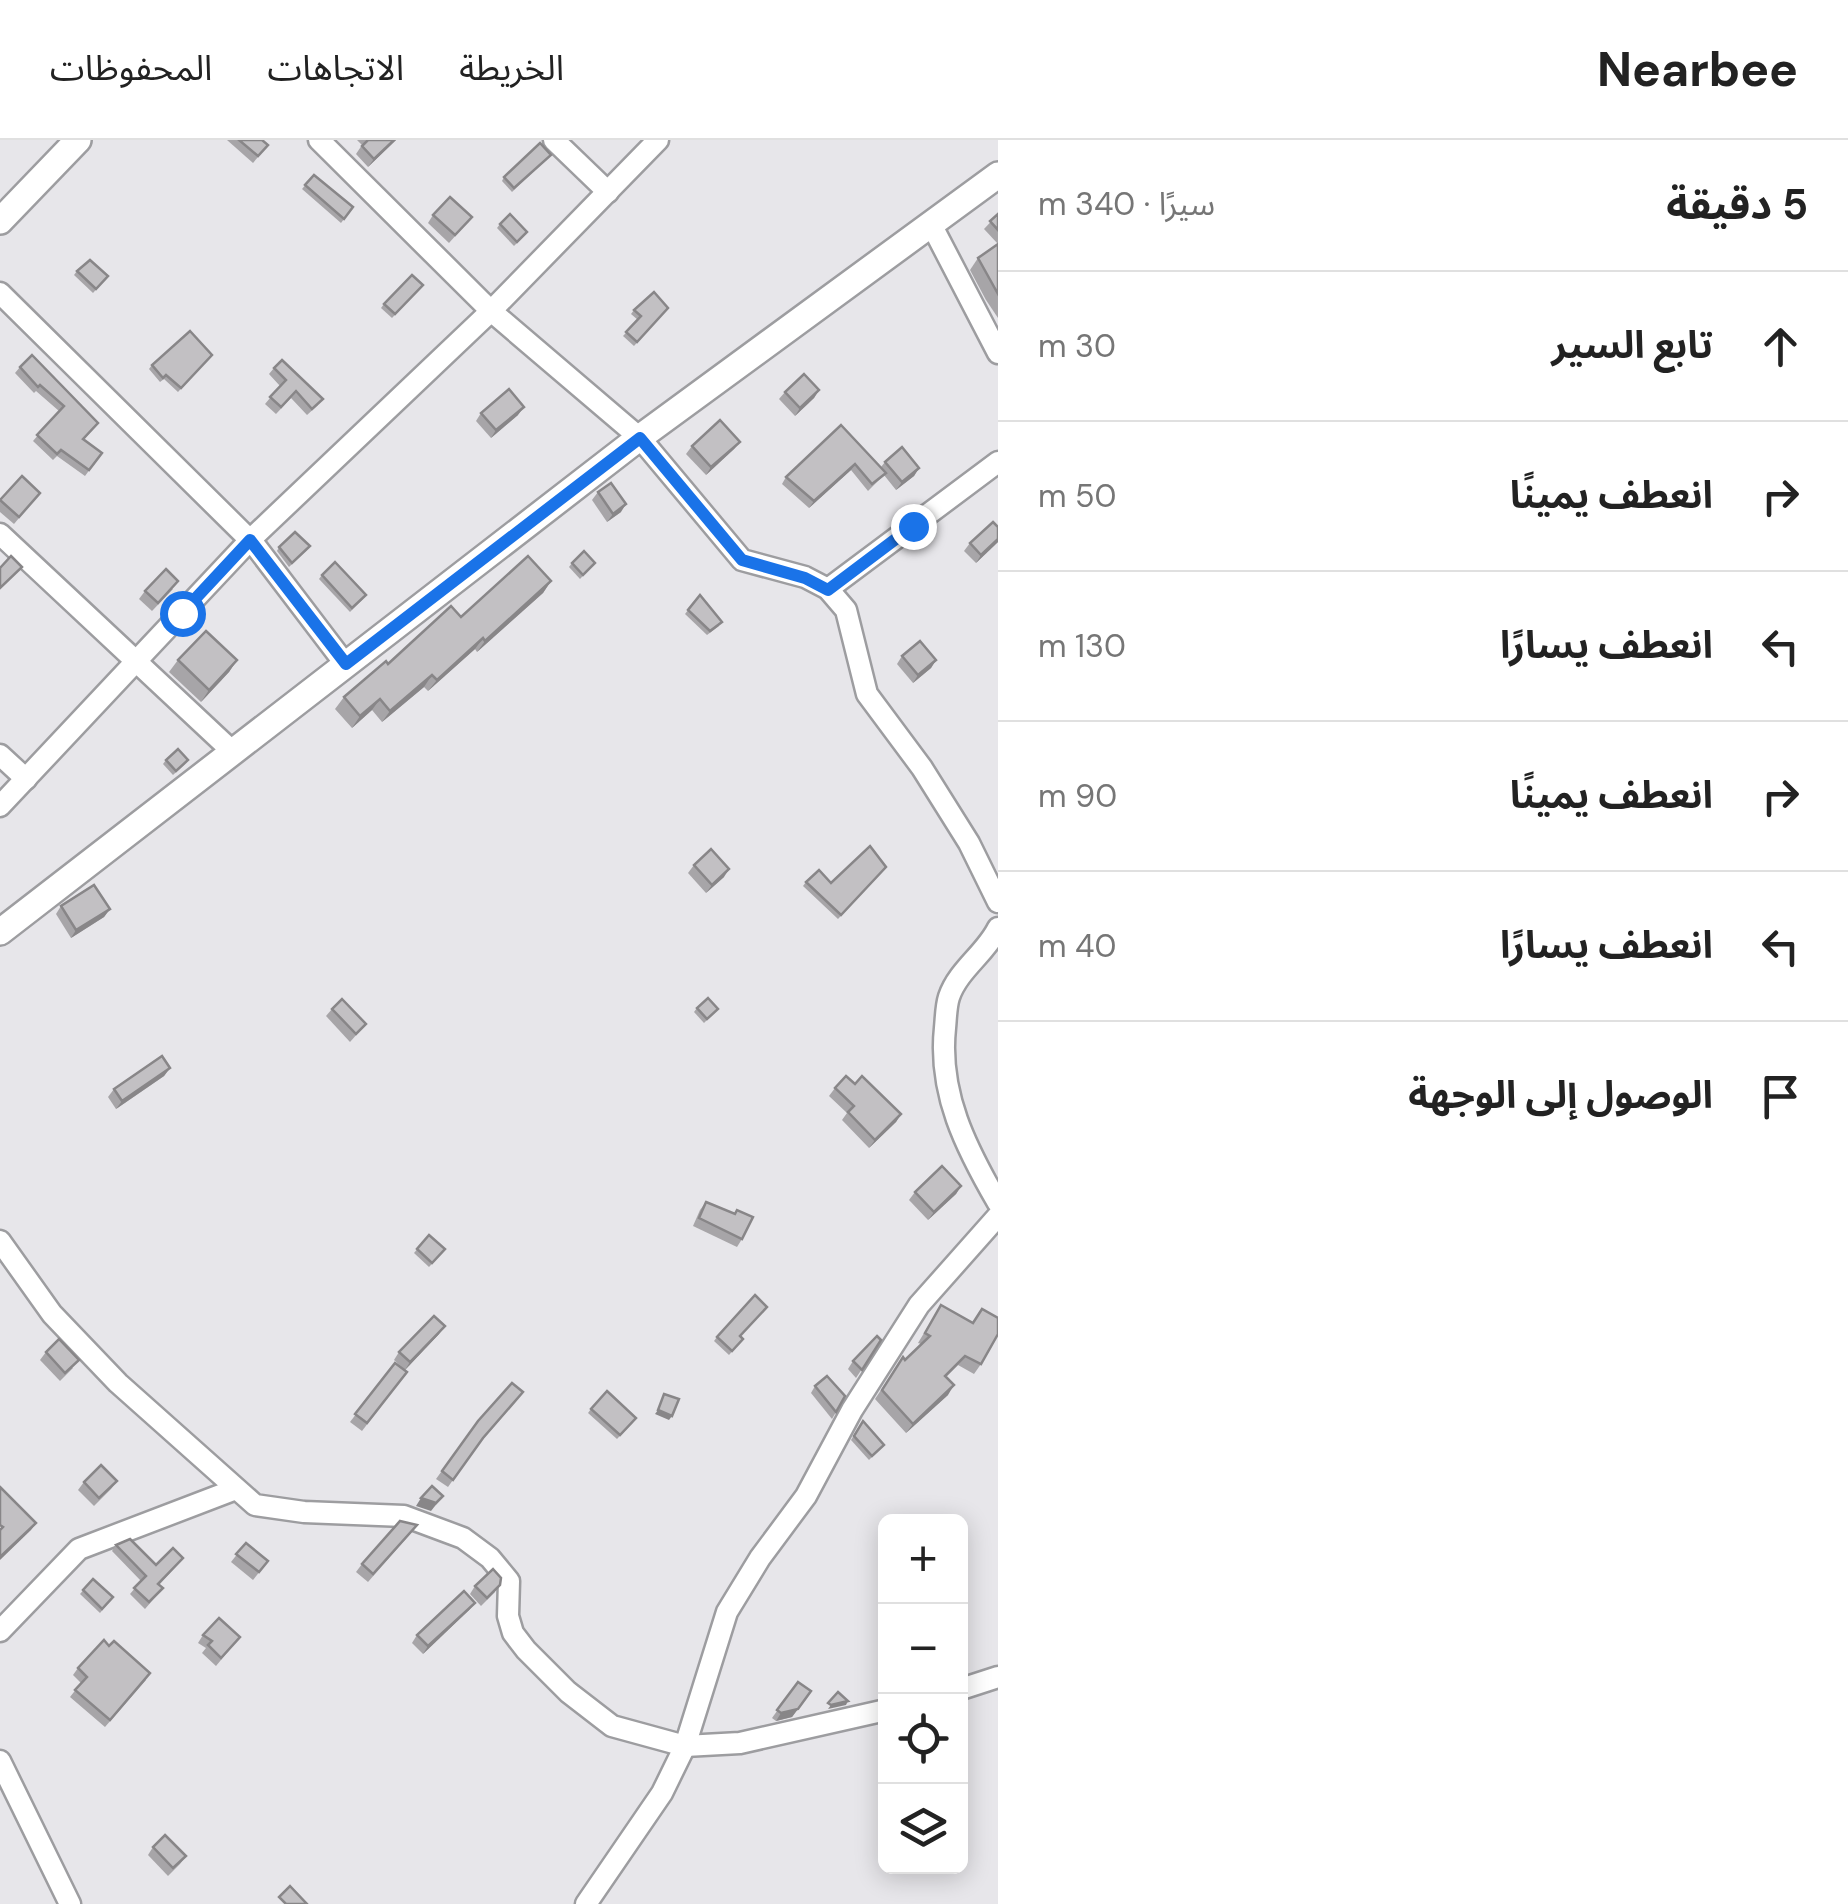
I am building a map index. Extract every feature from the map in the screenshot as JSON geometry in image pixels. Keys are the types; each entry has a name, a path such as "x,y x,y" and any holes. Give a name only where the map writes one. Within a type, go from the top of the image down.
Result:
{"street":[{"path":"0,221 78,140"},
{"path":"320,140 491,311 640,438 742,560 805,578 828,590 846,610 867,694 922,768 969,842 998,902"},
{"path":"554,140 608,192"},
{"path":"0,806 250,540 491,311 658,140"},
{"path":"0,932 640,438 998,175"},
{"path":"931,224 998,353"},
{"path":"0,293 250,540 346,664"},
{"path":"828,590 998,462"},
{"path":"0,534 233,752"},
{"path":"0,755 26,779"},
{"path":"998,928 949,997 942,1056 954,1116 998,1203"},
{"path":"586,1904 662,1793 685,1746 727,1612 760,1558 806,1496 852,1410 919,1305 998,1216"},
{"path":"0,1241 65,1328 118,1383 255,1505 304,1512 404,1516 463,1538 490,1558 509,1581 508,1616 513,1633 551,1678 612,1726 685,1746 740,1743 878,1712"},
{"path":"0,1630 79,1549 236,1488"},
{"path":"968,1686 998,1677"},
{"path":"0,1761 70,1904"}],"building":[{"path":"239,140 262,140 268,145 258,156"},
{"path":"368,140 394,140 374,159 362,146"},
{"path":"540,143 551,155 514,188 504,177"},
{"path":"314,175 353,207 344,219 305,185"},
{"path":"450,197 472,217 455,235 433,215"},
{"path":"510,214 527,232 517,242 500,224"},
{"path":"998,214 998,230 990,221"},
{"path":"998,244 998,294 978,258"},
{"path":"90,260 108,276 96,289 77,271"},
{"path":"412,275 423,285 395,314 384,304"},
{"path":"654,292 668,308 637,342 626,332 641,316 634,310"},
{"path":"190,331 212,355 181,388 166,375 163,378 152,365"},
{"path":"32,355 98,423 83,439 102,453 89,470 61,450 57,454 37,435 64,406 38,387 20,367"},
{"path":"282,360 323,399 312,409 296,391 281,407 270,397 286,380 274,368"},
{"path":"804,374 819,390 800,408 785,392"},
{"path":"509,389 524,407 496,430 481,413"},
{"path":"720,420 740,442 711,467 692,446"},
{"path":"841,425 886,473 872,484 855,464 814,501 786,477"},
{"path":"902,447 919,468 902,482 885,462"},
{"path":"22,476 40,493 19,517 0,500"},
{"path":"611,483 626,504 613,514 598,492"},
{"path":"993,522 998,527 998,539 981,555 970,543"},
{"path":"295,532 310,546 292,563 279,547"},
{"path":"584,551 595,563 583,575 572,563"},
{"path":"11,556 22,567 0,588 0,568"},
{"path":"528,556 551,581 437,680 432,675 390,711 380,699 360,716 344,697 386,661 388,664 451,606 461,617"},
{"path":"335,562 366,595 352,608 322,575"},
{"path":"166,569 178,581 158,603 145,591"},
{"path":"700,595 722,622 710,631 688,610"},
{"path":"206,631 237,660 209,690 178,660"},
{"path":"920,641 936,660 918,675 902,656"},
{"path":"178,749 188,760 176,771 166,760"},
{"path":"870,846 886,867 841,915 806,882 819,870 831,883"},
{"path":"711,849 729,869 712,885 694,865"},
{"path":"94,885 110,909 76,930 61,906"},
{"path":"708,998 718,1009 707,1019 697,1008"},
{"path":"342,999 366,1024 356,1034 332,1009"},
{"path":"162,1056 170,1068 122,1101 114,1089"},
{"path":"846,1076 855,1084 862,1076 901,1114 875,1140 848,1112 854,1106 835,1088"},
{"path":"942,1166 961,1186 934,1212 915,1192"},
{"path":"706,1202 753,1217 742,1239 699,1218"},
{"path":"429,1235 445,1249 432,1263 417,1249"},
{"path":"755,1295 767,1307 740,1336 743,1339 732,1351 717,1337"},
{"path":"941,1305 973,1323 982,1309 998,1318 998,1334 981,1364 965,1356 945,1376 954,1385 913,1424 882,1390 903,1357 905,1360 930,1336 925,1333"},
{"path":"434,1316 445,1326 410,1362 399,1352"},
{"path":"877,1336 881,1340 862,1370 853,1361"},
{"path":"59,1339 79,1360 65,1373 46,1352"},
{"path":"395,1363 407,1372 367,1423 355,1414"},
{"path":"827,1376 845,1396 836,1412 815,1386"},
{"path":"512,1383 523,1392 453,1480 442,1471"},
{"path":"607,1391 636,1418 620,1435 591,1409"},
{"path":"664,1394 679,1399 672,1416 658,1410"},
{"path":"863,1421 884,1445 872,1456 854,1436"},
{"path":"101,1465 117,1481 99,1498 84,1482"},
{"path":"432,1486 443,1496 436,1503 421,1498"},
{"path":"0,1487 36,1523 0,1557 3,1527"},
{"path":"400,1521 417,1525 373,1574 362,1564"},
{"path":"130,1539 156,1565 173,1548 183,1558 158,1584 163,1588 149,1602 134,1588 146,1576 116,1545"},
{"path":"246,1543 268,1561 259,1572 236,1554"},
{"path":"493,1569 501,1578 500,1585 487,1598 475,1586"},
{"path":"93,1579 113,1597 102,1609 83,1590"},
{"path":"464,1591 475,1603 428,1646 417,1635"},
{"path":"219,1618 240,1637 221,1658 208,1645 212,1641 203,1635"},
{"path":"104,1640 109,1646 114,1641 150,1673 110,1720 75,1690 87,1677 78,1668"},
{"path":"798,1682 811,1691 798,1709 781,1713 777,1710"},
{"path":"838,1692 848,1701 828,1703"},
{"path":"165,1835 186,1856 173,1868 153,1847"},
{"path":"290,1886 307,1904 286,1904 279,1897"}],"route":[{"path":"182,613 250,540 346,664 640,438 742,560 769,565 828,590 913,526"}]}
